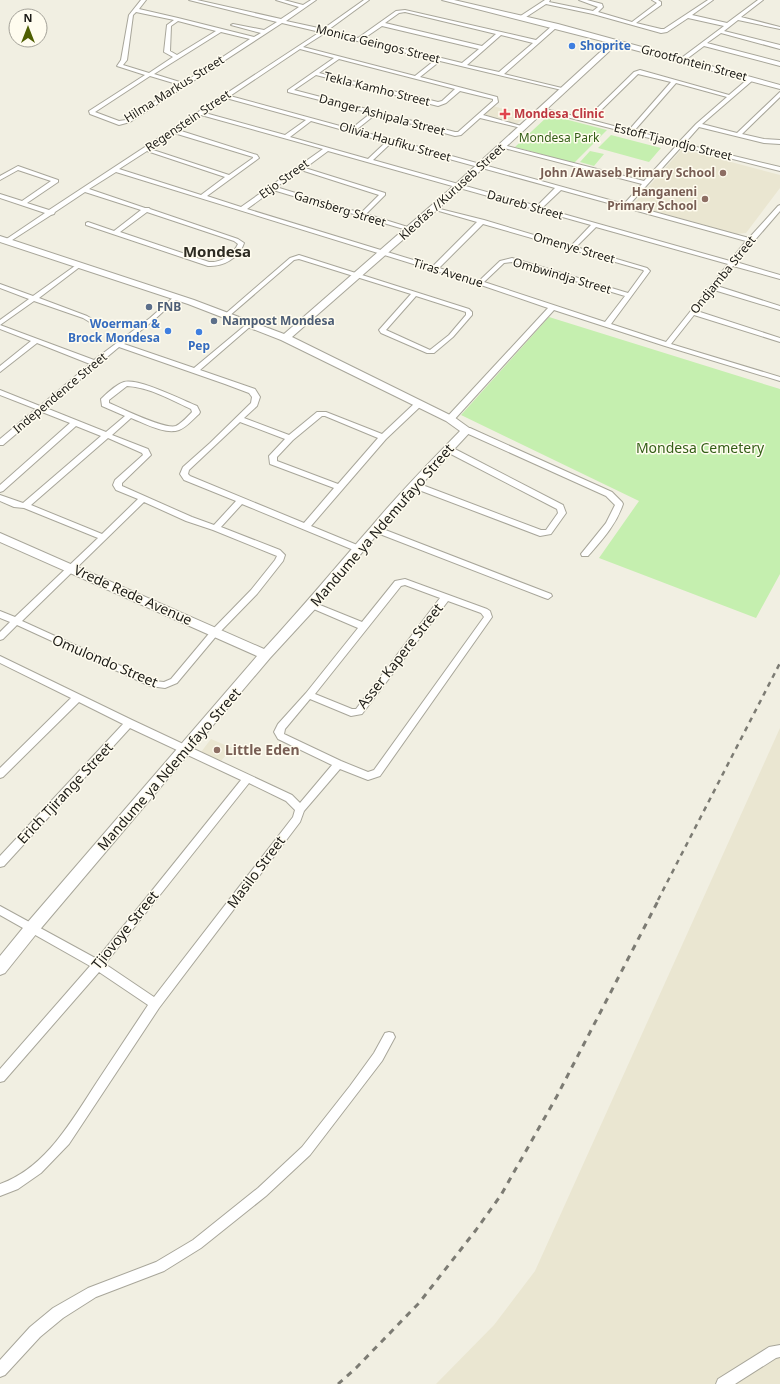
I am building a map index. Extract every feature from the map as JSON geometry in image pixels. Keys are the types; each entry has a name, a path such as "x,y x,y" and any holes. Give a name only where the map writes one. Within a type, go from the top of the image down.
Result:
{"street":[{"path":"144,0 131,14 124,60 120,66 185,85"},
{"name":"Monica Geingos Street","path":"191,0 360,39 564,90"},
{"path":"278,0 304,6"},
{"name":"Hilma Markus Street","path":"220,30 92,111 92,113 119,123 124,122 185,85 314,0"},
{"name":"Regenstein Street","path":"4,240 86,190 324,31 367,0"},
{"name":"Grootfontein Street","path":"445,0 555,26 780,87"},
{"path":"581,0 600,5 601,7 594,13"},
{"path":"633,23 659,4 659,2 654,0"},
{"path":"520,18 546,1 663,31 711,0"},
{"path":"682,60 761,0"},
{"path":"134,10 255,38"},
{"path":"360,39 398,12 405,11 537,42"},
{"path":"688,16 728,25"},
{"path":"738,18 780,28"},
{"path":"177,57 167,52 169,25 178,19"},
{"path":"233,24 265,32"},
{"path":"382,24 483,48"},
{"path":"500,74 555,26"},
{"path":"720,32 780,47"},
{"path":"463,65 500,33"},
{"name":"Kleofas //Kuruseb Street","path":"285,338 359,275 503,147 614,42"},
{"path":"703,44 780,64"},
{"name":"Danger Ashipala Street","path":"298,47 495,98 496,101 459,134 455,134 290,91 337,58"},
{"path":"416,77 440,59"},
{"path":"587,121 636,73 647,72 731,97"},
{"name":"Tekla Kamho Street","path":"314,73 438,104 444,102 459,89"},
{"path":"625,206 698,125 751,79"},
{"path":"631,131 675,81"},
{"path":"739,134 780,94"},
{"name":"Olivia Haufiku Street","path":"225,96 391,140 480,167 750,240"},
{"name":"Estoff Tjaondjo Street","path":"542,110 780,169"},
{"path":"353,130 375,112"},
{"name":"Daureb Street","path":"200,113 780,277"},
{"path":"480,116 523,128"},
{"path":"286,137 311,119"},
{"path":"698,125 764,141 780,142"},
{"path":"174,131 255,156 256,158 202,197"},
{"path":"369,161 391,140"},
{"path":"503,147 645,183"},
{"path":"146,149 230,177"},
{"name":"Etjo Street","path":"242,209 327,149"},
{"path":"0,178 18,168 56,180 23,203"},
{"path":"300,168 383,194 362,215"},
{"name":"Tiras Avenue","path":"116,170 480,283 667,345 780,379"},
{"name":"Gamsberg Street","path":"272,188 409,230"},
{"path":"538,209 558,188"},
{"path":"86,190 147,209 241,243 240,247 224,262 216,265 208,264 88,224"},
{"path":"0,196 52,212"},
{"name":"Ondjamba Street","path":"667,345 714,287 731,263 780,207"},
{"name":"Omenye Street","path":"434,208 573,247 647,270 607,324"},
{"path":"115,233 147,209"},
{"path":"434,269 482,222"},
{"path":"573,247 595,225"},
{"path":"4,240 176,297 285,338 450,419 467,430 609,494 619,504 616,514 609,527 585,554"},
{"path":"226,316 295,258 299,257 415,293 470,312 451,336 432,352 383,332 382,330 415,293"},
{"name":"Ombwindja Street","path":"480,283 502,262 512,260 629,295"},
{"path":"0,323 79,265"},
{"path":"0,286 85,317 95,323"},
{"path":"714,287 780,308"},
{"name":"Independence Street","path":"0,443 176,297"},
{"path":"450,419 554,307"},
{"path":"693,312 780,340"},
{"path":"196,370 250,324"},
{"path":"0,327 95,363"},
{"path":"0,370 37,340"},
{"path":"119,345 196,370 252,392 256,397 254,404 186,469 184,474 187,478 359,549"},
{"path":"125,384 140,386 196,410 192,416 178,428 174,429 129,416 105,404 105,399 125,384"},
{"path":"0,392 76,422 147,453 147,455 118,482 117,485 119,488 189,519 216,528 240,501"},
{"path":"306,526 339,487 366,459 383,437 419,404"},
{"path":"339,487 273,462 273,456 290,438 317,415 326,414 383,437"},
{"path":"25,506 129,416"},
{"path":"239,419 290,438"},
{"path":"0,489 76,422"},
{"name":"Mandume ya Ndemufayo Street","path":"0,968 32,928 266,655 312,605 375,529 414,485 467,430"},
{"path":"414,485 540,533 548,532 562,513 560,507 448,449"},
{"path":"0,498 17,505 25,506 102,538"},
{"path":"0,637 144,498"},
{"name":"Omulondo Street","path":"0,614 153,684 164,685 174,681 215,632 254,592 279,561 281,556 277,552 216,528"},
{"path":"375,529 548,596"},
{"name":"Vrede Rede Avenue","path":"0,537 266,655"},
{"path":"405,582 415,584 446,597 484,611 487,613 488,617 377,773 373,776 368,776 338,764 281,736 281,727 309,695 362,626 398,583 405,582"},
{"name":"Asser Kapere Street","path":"309,695 352,713 360,712 446,597"},
{"path":"312,605 362,626"},
{"path":"0,659 77,698 289,798 300,809"},
{"path":"0,774 77,698"},
{"name":"Erich Tjirange Street","path":"0,863 129,723"},
{"name":"Masilo Street","path":"0,1190 14,1185 37,1169 65,1140 155,1004 297,819 300,809 338,764"},
{"name":"Tjiovoye Street","path":"0,1077 98,965 247,779"},
{"path":"0,910 98,965 155,1004"},
{"path":"0,1370 35,1332 58,1313 92,1292 160,1267 197,1244 262,1192 306,1151 354,1090 378,1057 389,1037"},
{"path":"723,1384 774,1352 780,1351"}],"shaded area":[{"name":"Mondesa Clinic","path":"493,106 526,115 518,123 512,123 486,116 485,114"},
{"name":"Hanganeni Primary School","path":"682,149 780,175 780,188 746,233 736,234 637,206 635,202"},
{"path":"780,728 780,1384 436,1384 494,1325 535,1271"},
{"name":"Little Eden","path":"211,739 232,748 221,761 201,752"}],"green space":[{"name":"Mondesa Park","path":"549,115 607,130 574,163 515,147"},
{"path":"611,135 661,148 649,162 598,148"},
{"path":"590,151 604,154 594,166 580,162"},
{"name":"Mondesa Cemetery","path":"549,317 780,389 780,574 756,618 599,558 639,501 461,415"}],"railway":[{"path":"658,900 780,663"},
{"path":"338,1384 356,1368 419,1303 476,1230 501,1195 557,1096 659,899"}],"place":[{"name":"Shoprite","path":"572,46"},
{"name":"Mondesa Clinic","path":"505,114"},
{"name":"John /Awaseb Primary School","path":"723,173"},
{"name":"Hanganeni Primary School","path":"705,199"},
{"name":"FNB","path":"149,307"},
{"name":"Nampost Mondesa","path":"214,321"},
{"name":"Woerman & Brock Mondesa","path":"168,331"},
{"name":"Pep","path":"199,332"},
{"name":"Little Eden","path":"217,750"}],"district":[{"name":"Mondesa","path":"217,252"}]}
